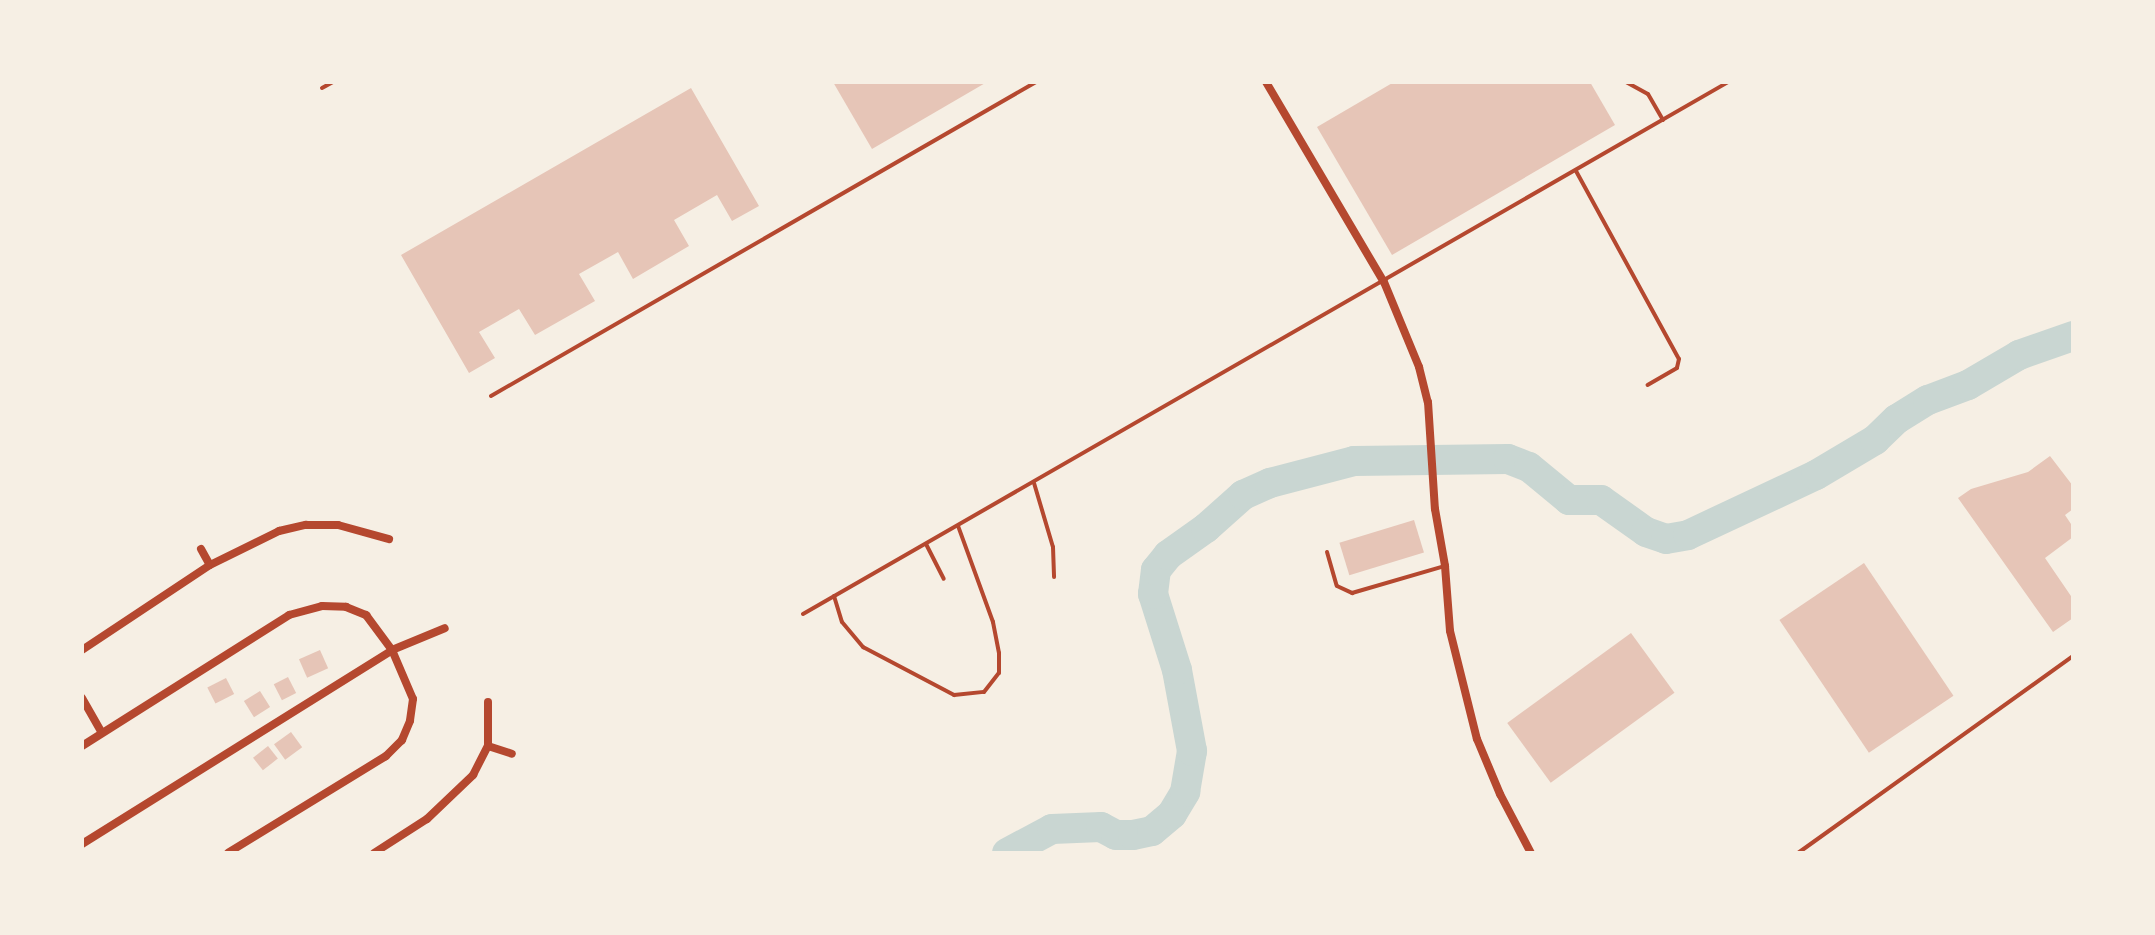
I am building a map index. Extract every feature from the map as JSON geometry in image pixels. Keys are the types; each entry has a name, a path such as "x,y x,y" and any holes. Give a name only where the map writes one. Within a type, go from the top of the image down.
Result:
{"street":[{"path":"1266,82 1384,282 1419,367 1428,402 1435,509 1445,566 1450,631 1477,739 1500,794 1531,853"},
{"path":"82,650 247,544 306,525 338,525 389,539"},
{"path":"201,549 210,565"},
{"path":"82,746 267,627 304,609 346,607 366,615 392,650 413,699 410,721 402,740 386,756 228,853"},
{"path":"82,844 392,650 445,628"},
{"path":"82,698 102,733"},
{"path":"374,853 451,800 473,775 488,746 488,702"},
{"path":"488,746 512,754"}],"lane":[{"path":"322,88 333,82"},
{"path":"491,396 1036,82"},
{"path":"1626,82 1648,94 1663,120"},
{"path":"803,614 1728,82"},
{"path":"1576,170 1679,359 1677,368 1647,385"},
{"path":"1034,483 1053,547 1054,577"},
{"path":"834,596 842,622 863,647 954,695 984,692 999,673 999,653 989,609 958,526"},
{"path":"926,544 944,579"},
{"path":"1327,552 1337,586 1352,593 1445,566"},
{"path":"1798,853 2073,656"}],"building":[{"path":"833,82 987,82 872,149"},
{"path":"1394,82 1590,82 1615,125 1392,255 1317,127"},
{"path":"691,88 759,206 732,221 717,195 674,220 689,246 633,279 618,252 579,274 595,301 535,335 519,309 479,332 495,358 469,373 401,255"},
{"path":"2050,456 2073,486 2073,509 2065,515 2073,527 2073,537 2045,558 2073,599 2073,618 2053,632 1958,498 1971,489 2028,472"},
{"path":"1414,520 1424,553 1349,575 1339,543"},
{"path":"1864,563 1953,696 1869,753 1779,620"},
{"path":"1631,633 1674,693 1551,783 1507,723"},
{"path":"320,650 328,668 307,678 299,659"},
{"path":"288,677 296,693 282,700 274,684"},
{"path":"226,678 234,694 215,704 207,688"},
{"path":"260,691 270,707 254,717 244,701"},
{"path":"291,732 302,747 285,760 274,744"},
{"path":"268,746 278,759 263,770 253,758"}],"waterway":[{"path":"1007,853 1052,829 1101,827 1116,835 1133,835 1152,831 1172,814 1185,792 1192,751 1177,670 1153,594 1156,570 1168,555 1206,528 1243,495 1270,483 1354,461 1508,459 1529,467 1569,500 1601,500 1646,532 1666,539 1688,535 1816,475 1875,440 1897,419 1928,400 1968,385 2019,355 2073,336"}]}
